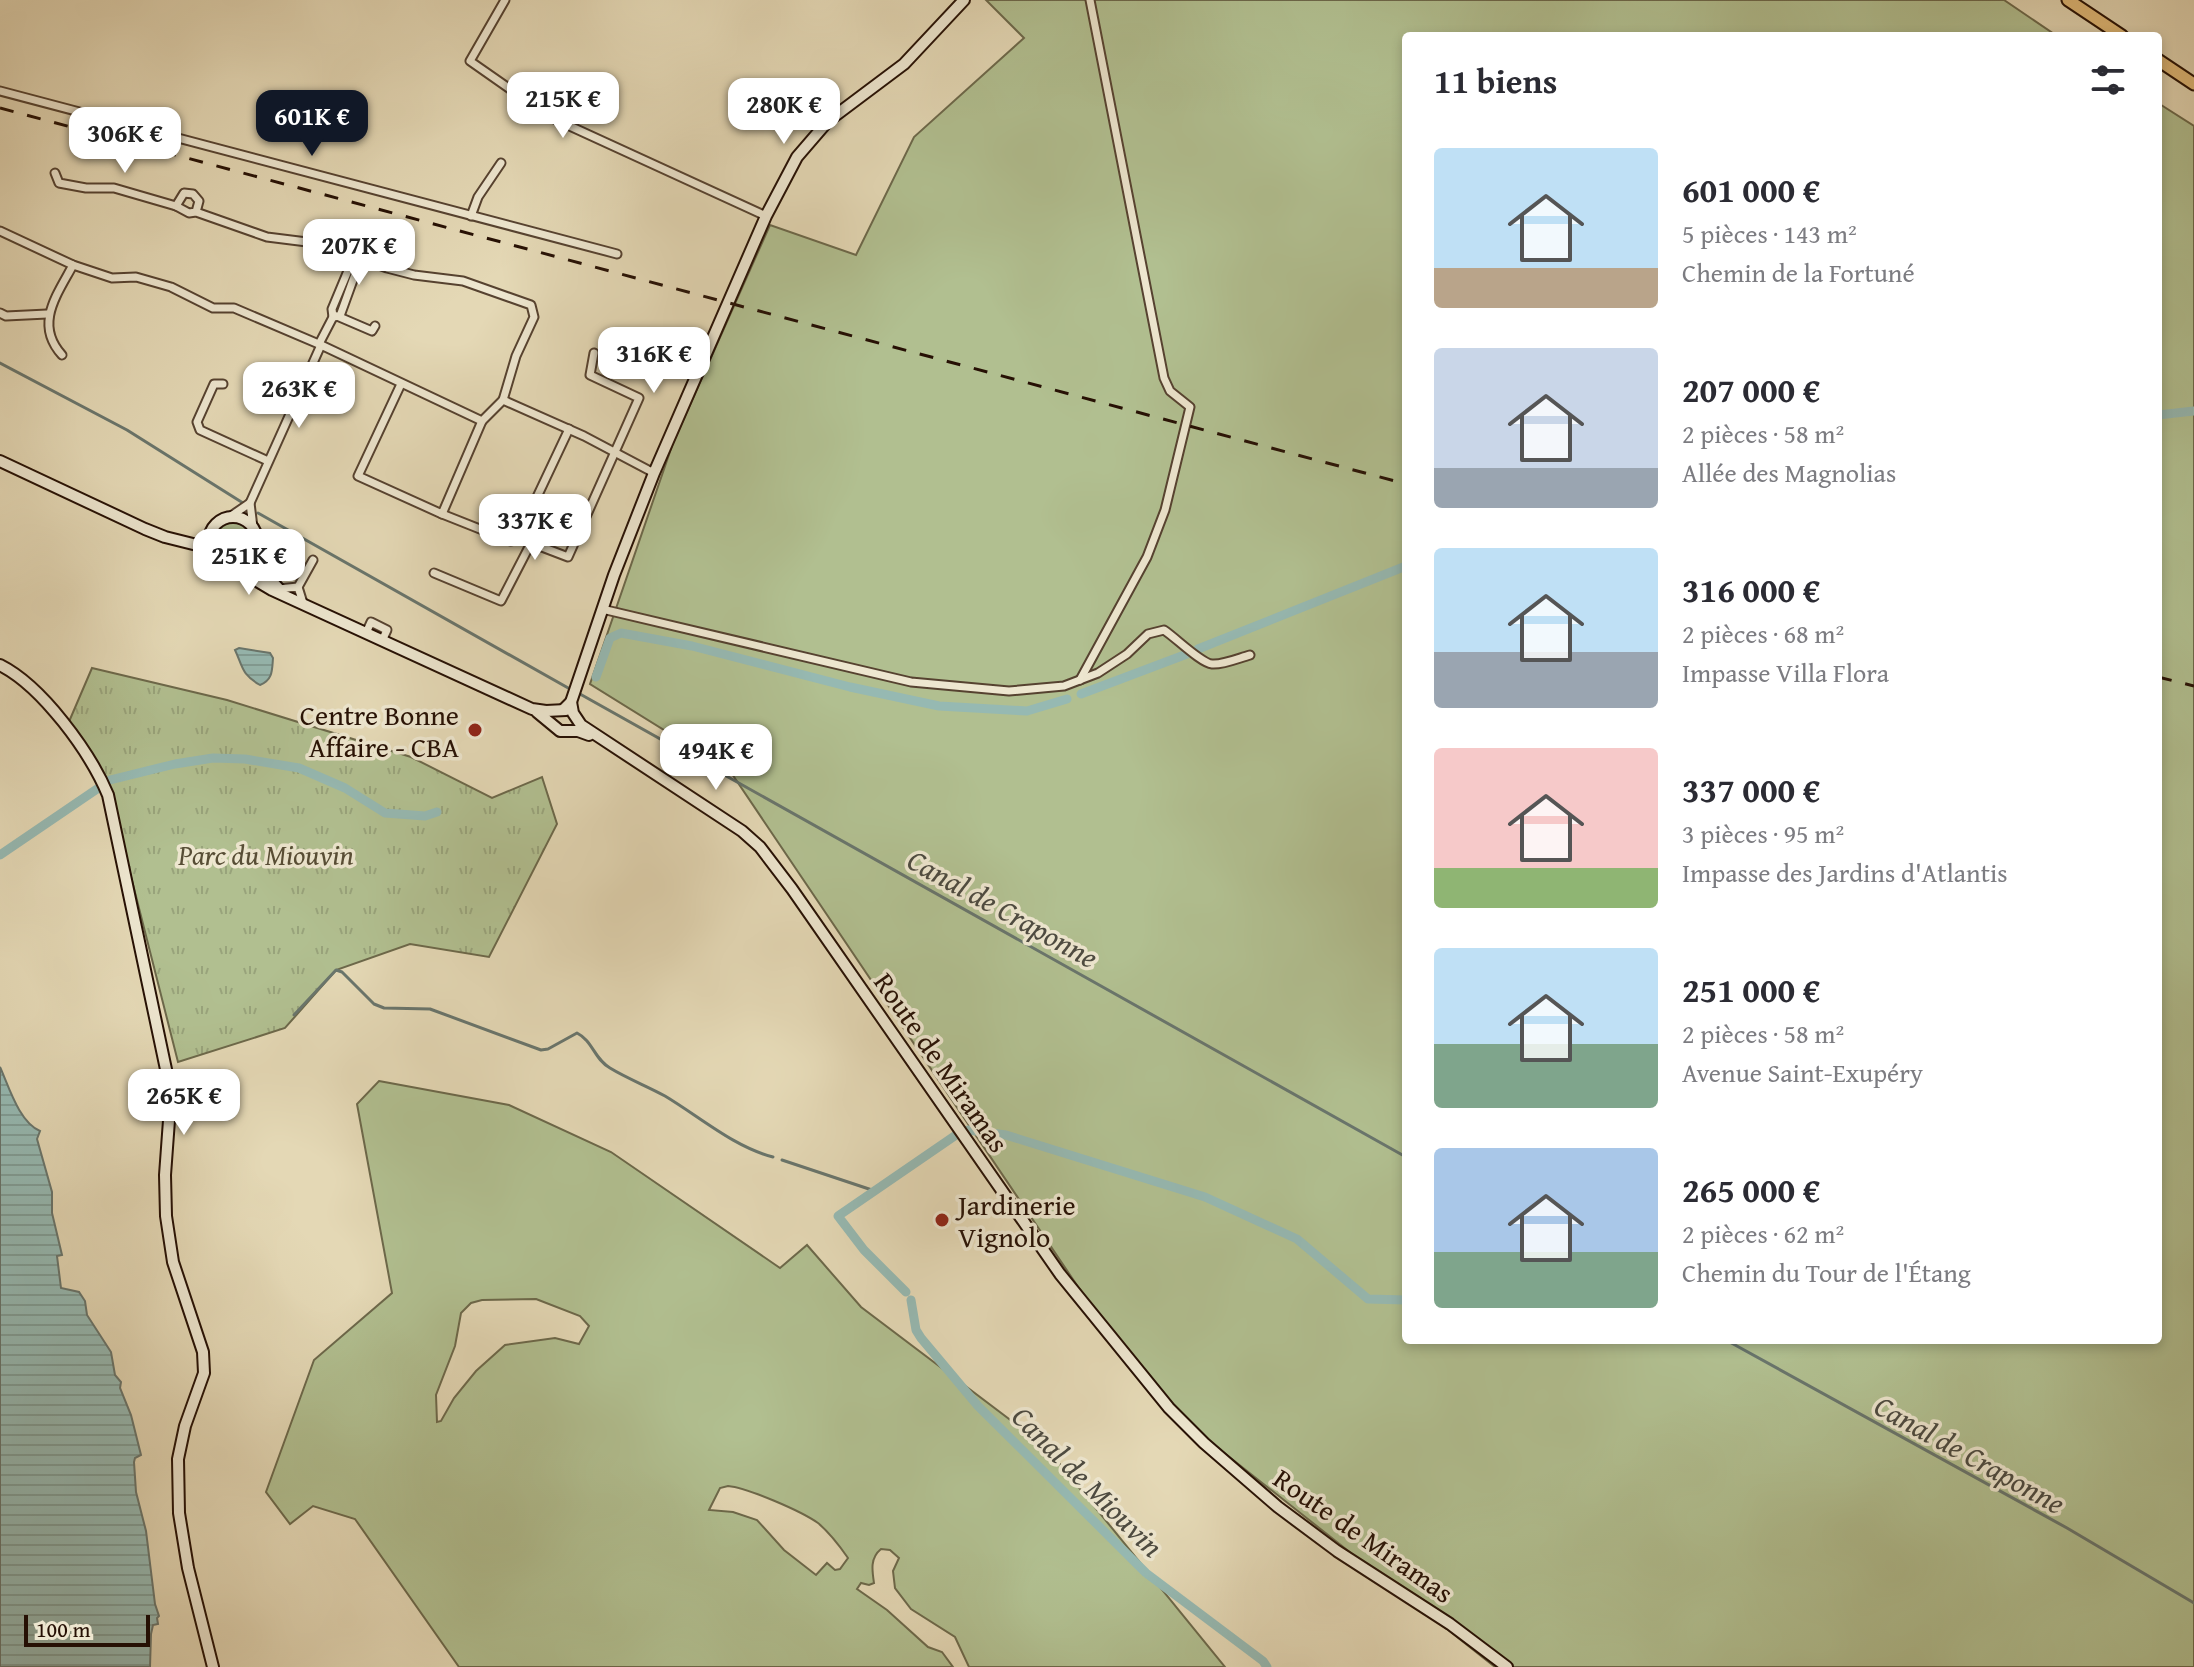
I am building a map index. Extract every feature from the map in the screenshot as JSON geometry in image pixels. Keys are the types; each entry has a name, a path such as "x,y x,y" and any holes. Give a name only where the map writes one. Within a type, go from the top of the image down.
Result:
{"main road":[{"path":"571,731 576,726 569,711 602,609 654,473 766,216 797,157 828,121 904,64 964,0"},
{"path":"2068,0 2116,32"},
{"path":"2162,63 2194,84"},
{"path":"0,461 145,529 209,548"},
{"path":"179,539 211,529 231,516 247,521 253,527 257,544 254,553 243,562 230,565"},
{"path":"211,529 209,548 215,558 253,580 532,709 563,732 578,731 600,739"},
{"path":"254,553 260,568 282,592"},
{"path":"0,665 18,674 34,690 97,768 108,795 150,989 171,1093 165,1175 166,1216 173,1262 203,1352 204,1373 185,1426 178,1459 179,1513 188,1568 213,1667"},
{"path":"532,709 569,711"},
{"path":"555,725 555,718 569,711"},
{"name":"Route de Miramas","path":"569,711 600,739 720,815 760,847 1068,1285 1144,1379 1191,1431 1278,1507 1337,1551 1450,1624 1507,1667"}],"street":[{"path":"505,0 470,61 550,117 766,216"},
{"path":"1080,680 1147,557 1165,510 1190,407 1170,391 1164,378 1090,0"},
{"path":"0,91 617,254"},
{"path":"471,216 478,197 501,163"},
{"path":"55,173 59,183 86,188 114,188 267,237 323,244 414,275 463,281 531,305 534,317 516,356 503,400 482,421 442,514"},
{"path":"176,206 184,193 193,194 199,201 196,212"},
{"path":"0,231 73,265 112,278 136,277 171,287 213,308 234,308 482,421"},
{"path":"358,256 332,309 335,317 372,331 375,326"},
{"path":"62,355 52,344 47,314 73,265"},
{"path":"0,313 6,316 47,314"},
{"path":"253,527 250,503 335,317"},
{"path":"401,384 358,476 510,541 521,539 568,557 639,398 590,375 594,353"},
{"path":"223,384 214,384 197,422 200,430 268,461"},
{"path":"503,400 616,451 654,473"},
{"path":"521,539 520,533 569,429"},
{"path":"231,516 250,503"},
{"path":"434,573 501,601 531,543"},
{"path":"305,604 298,587 313,560"},
{"path":"282,592 298,587"},
{"path":"602,609 911,682 1009,691 1064,686 1098,673 1127,654 1148,634 1164,630 1201,660 1214,664 1250,655"}],"green space":[{"path":"986,0 2004,0 2051,32 1402,32 1402,1344 2162,1344 2162,106 2194,126 2194,1667 1495,1667 1151,1395 730,771 590,684 673,443 770,225 856,255 914,137 1024,38"},
{"path":"233,522 247,527 252,541 247,555 233,560 219,555 214,541 219,527"},
{"name":"Parc du Miouvin","path":"92,668 227,700 411,757 492,798 542,777 557,824 489,957 410,944 336,970 285,1028 178,1062 107,782 68,724"},
{"path":"379,1081 509,1105 611,1152 780,1268 807,1245 861,1307 1046,1447 1225,1667 969,1667 955,1637 911,1609 895,1588 893,1571 899,1558 890,1550 881,1549 873,1560 874,1583 861,1583 857,1589 887,1610 928,1647 942,1652 953,1667 459,1667 355,1519 313,1506 290,1524 266,1492 314,1360 392,1293 357,1104","holes":["536,1299 580,1316 589,1326 579,1344 555,1338 505,1345 476,1371 454,1398 441,1421 437,1422 436,1395 455,1346 461,1313 471,1303 482,1300","728,1486 761,1495 810,1518 826,1531 848,1558 840,1569 835,1570 827,1563 816,1575 784,1550 757,1520 733,1512 709,1510 720,1488"]}],"water":[{"path":"235,650 270,653 272,670 264,683 260,685 246,674"},
{"path":"0,1067 20,1112 40,1131 37,1139 52,1192 52,1213 62,1255 57,1256 61,1288 79,1292 85,1301 87,1315 111,1352 115,1375 121,1382 120,1388 131,1415 141,1455 134,1462 136,1492 146,1531 159,1616 151,1634 150,1667 0,1667"}],"waterway":[{"name":"Canal de Craponne","path":"0,363 127,430 243,503"},
{"path":"2162,415 2194,411"},
{"name":"Canal de Craponne","path":"258,513 570,689"},
{"path":"1198,649 1402,568"},
{"path":"596,677 610,638 621,633 692,646 850,687 939,706 1027,711 1067,699"},
{"path":"1081,694 1187,654"},
{"name":"Canal de Craponne","path":"580,694 1402,1155"},
{"path":"110,780 213,758 245,759 299,768 345,788 385,813 425,816 437,812"},
{"path":"0,855 97,789"},
{"path":"294,1015 336,970 342,972 374,1004 384,1008 430,1009 541,1050 577,1033 610,1068 665,1096 731,1139 773,1157"},
{"path":"968,1130 1006,1135 1205,1197 1297,1239 1368,1299 1402,1300"},
{"name":"Canal de Miouvin","path":"906,1292 864,1250 838,1216 956,1135"},
{"path":"782,1160 875,1191"},
{"name":"Canal de Miouvin","path":"911,1300 916,1330 921,1338 978,1406 1146,1573 1267,1667"},
{"name":"Canal de Craponne","path":"1733,1344 2067,1528 2194,1603"}],"railway":[{"path":"0,108 1402,483"},
{"path":"2162,678 2194,686"}],"place":[{"name":"Centre Bonne Affaire - CBA","path":"475,730"},
{"name":"Jardinerie Vignolo","path":"942,1220"}]}
